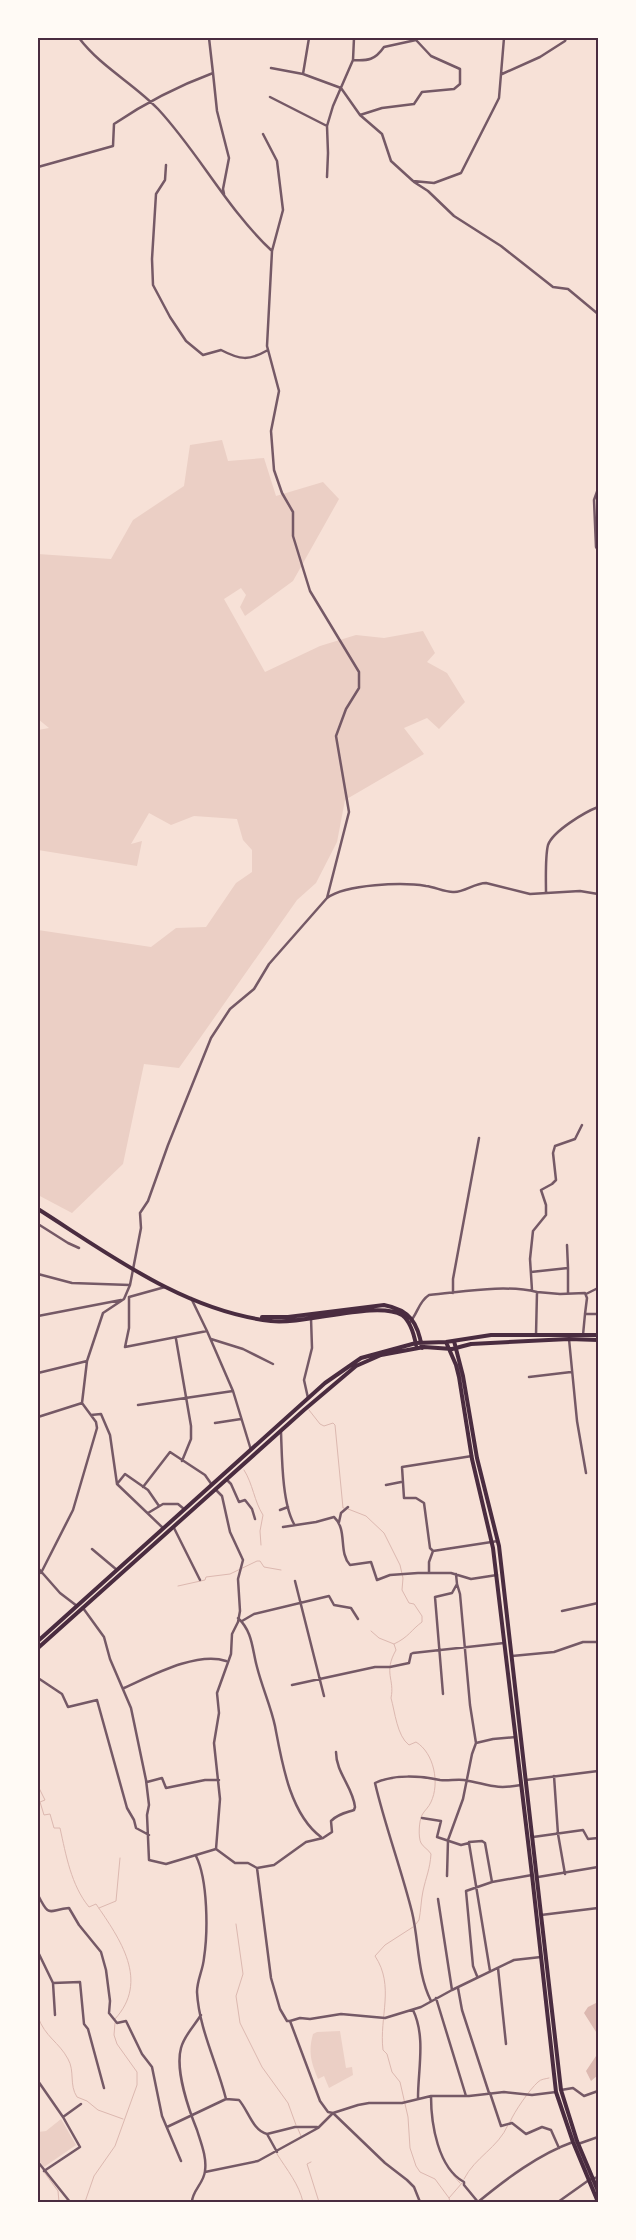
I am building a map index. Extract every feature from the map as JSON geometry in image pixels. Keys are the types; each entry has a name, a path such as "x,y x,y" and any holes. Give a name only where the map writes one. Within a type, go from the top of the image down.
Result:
{"main road":[{"path":"38,1209 133,1269 166,1287 235,1314 255,1317 311,1316 384,1305 398,1308 410,1321 419,1348"},
{"path":"38,1641 308,1399 353,1362 369,1355 418,1342 454,1342 491,1334 598,1335"},
{"path":"38,1648 356,1366 381,1355 419,1348 456,1349 471,1344 598,1340"},
{"path":"446,1342 459,1377 472,1456 492,1543 556,2092 591,2179 598,2202"},
{"path":"454,1342 463,1376 478,1458 498,1541 538,1877 560,2090 576,2143"},
{"path":"591,2179 598,2191"}],"street":[{"path":"79,38 109,69 150,102 192,150 252,233 272,250"},
{"path":"209,38 217,111 229,158 223,188 225,195"},
{"path":"303,74 309,38"},
{"path":"327,177 327,126 340,88 353,60 354,38"},
{"path":"412,181 434,183 460,173 499,98 504,38"},
{"path":"502,74 540,57 566,38"},
{"path":"353,60 369,61 378,55 384,47 416,40 431,56 460,69 460,84 454,89 422,92 414,104 382,108 360,115"},
{"path":"270,68 303,74 340,88 360,115 382,134 392,161 412,181 428,191 454,216 501,246 554,287 568,289 598,314"},
{"path":"38,168 114,146 114,124 182,85 213,73"},
{"path":"270,97 327,126"},
{"path":"262,134 277,161 283,210 272,250 268,350 279,391 271,431 274,470 282,493 293,512 293,536 310,591 359,672 360,681 358,692 346,709 336,736 349,812 327,898"},
{"path":"166,166 165,180 156,194 152,259 154,285 170,317 186,341 203,355 221,350 236,358 255,358 268,350"},
{"path":"598,489 594,500 596,547 598,550"},
{"path":"546,893 548,845 564,827 581,814 598,807"},
{"path":"41,1573 61,1535 80,1492 97,1428 91,1415 82,1403 88,1361 103,1313 124,1299 130,1285 141,1228 140,1213 148,1201 168,1145 211,1038 230,1009 254,989 269,964 327,898 339,891 405,884 426,886 452,892 478,883 486,883 530,894 580,891 598,894"},
{"path":"532,1290 533,1232 546,1215 541,1190 556,1180 553,1152 555,1146 575,1139 582,1125"},
{"path":"453,1293 453,1279 479,1138"},
{"path":"38,1224 68,1244 79,1248"},
{"path":"567,1245 568,1293"},
{"path":"531,1272 568,1268"},
{"path":"38,1274 72,1284 130,1285"},
{"path":"38,1316 100,1305 166,1287"},
{"path":"410,1321 422,1299 429,1295 501,1290 586,1294 598,1288"},
{"path":"536,1335 537,1292"},
{"path":"583,1335 586,1294"},
{"path":"190,1297 211,1339 233,1391 251,1450"},
{"path":"129,1298 129,1328 125,1347 176,1339 207,1331"},
{"path":"586,1314 598,1314"},
{"path":"308,1399 304,1380 312,1348 311,1316"},
{"path":"176,1339 187,1398 191,1439 182,1461"},
{"path":"211,1339 243,1349 273,1364"},
{"path":"569,1340 571,1372 586,1472"},
{"path":"38,1373 88,1361"},
{"path":"529,1377 571,1372"},
{"path":"138,1405 233,1391"},
{"path":"38,1417 82,1403"},
{"path":"91,1415 101,1414 106,1423 114,1454 117,1484 163,1528"},
{"path":"215,1423 241,1419"},
{"path":"281,1432 284,1482 288,1508 294,1524"},
{"path":"143,1487 168,1453 205,1475 212,1485"},
{"path":"433,1551 430,1548 424,1503 416,1498 404,1498 401,1482 402,1467 472,1456"},
{"path":"117,1484 125,1474 143,1487 159,1506"},
{"path":"227,1480 231,1484 238,1502 245,1500 249,1504 255,1519"},
{"path":"386,1485 401,1482"},
{"path":"216,1490 222,1496 230,1532 243,1560 238,1579 238,1618 232,1634 231,1654 217,1693 219,1713 214,1738 220,1807 216,1849"},
{"path":"148,1513 163,1504 178,1504 184,1510"},
{"path":"280,1510 288,1508"},
{"path":"348,1508 344,1509 339,1522 346,1560 350,1565 371,1562 377,1580 400,1574 456,1574 471,1579 496,1575"},
{"path":"283,1526 316,1522 334,1517 339,1522"},
{"path":"174,1528 190,1556 200,1580"},
{"path":"433,1551 498,1541"},
{"path":"92,1549 117,1570"},
{"path":"429,1573 428,1562 433,1551"},
{"path":"38,1568 60,1593 78,1606"},
{"path":"447,1876 448,1840 458,1815 476,1743 470,1705 460,1594 456,1574"},
{"path":"295,1581 324,1696"},
{"path":"443,1694 435,1597 452,1593 457,1584"},
{"path":"242,1621 254,1614 331,1597 334,1605 349,1607 358,1618"},
{"path":"562,1611 598,1603"},
{"path":"84,1608 104,1637 110,1659 131,1708 149,1805 147,1815 149,1835 147,1854 149,1860 166,1864 216,1849"},
{"path":"238,1618 250,1634 258,1672 275,1725 279,1750 290,1788 306,1824 323,1838"},
{"path":"512,1656 554,1652 583,1642 598,1642"},
{"path":"292,1685 374,1666 389,1667 410,1663 410,1654 413,1653 505,1643"},
{"path":"124,1688 163,1670 181,1665 212,1658 227,1661"},
{"path":"38,1678 62,1694 68,1707 97,1700 127,1808 136,1828 149,1835"},
{"path":"476,1743 516,1737"},
{"path":"216,1849 235,1863 248,1863 257,1868 274,1865 311,1840 323,1838 332,1832 330,1821 342,1813 354,1810 355,1808 350,1788 336,1761 336,1752"},
{"path":"525,1780 598,1771"},
{"path":"554,1776 558,1834 565,1874"},
{"path":"431,2001 420,1969 414,1924 401,1870 375,1783 403,1777 434,1777 439,1780 467,1781 494,1787 521,1785"},
{"path":"146,1782 162,1778 166,1788 205,1780 219,1780"},
{"path":"422,1818 440,1821 436,1836 461,1845 469,1842 482,1841 485,1843 492,1882"},
{"path":"533,1837 583,1830 588,1839 598,1838"},
{"path":"469,1842 490,1971"},
{"path":"196,1856 202,1880 205,1923 205,1956 203,1968 197,1982 200,2015 226,2099"},
{"path":"538,1877 598,1867"},
{"path":"257,1868 271,1978 280,2008 287,2021 290,2021 320,2100 328,2112 333,2113 385,2163 414,2187 420,2202"},
{"path":"477,1976 473,1966 465,1892 492,1882 532,1875"},
{"path":"38,1895 45,1908 49,1911 54,1913 69,1908 79,1925 101,1952 106,1970 110,2001 109,2014 119,2023 126,2022 142,2054 152,2067 158,2105 181,2161"},
{"path":"438,1899 452,1990"},
{"path":"541,1915 598,1908"},
{"path":"38,1952 52,1983 55,2015"},
{"path":"290,2021 300,2018 310,2019 341,2014 385,2018 413,2010 458,1988 477,1976 514,1960 541,1956"},
{"path":"498,1968 506,2044"},
{"path":"52,1983 80,1982 84,2024 88,2029 104,2088"},
{"path":"458,1988 462,2010 501,2126 512,2123 526,2134 542,2127 551,2130 559,2148"},
{"path":"436,1998 466,2096"},
{"path":"413,2010 418,2026 422,2056 418,2098"},
{"path":"192,2202 192,2198 200,2186 205,2172 204,2149 192,2116 180,2068 180,2054 186,2038 200,2015"},
{"path":"38,2080 80,2144 80,2149 44,2171"},
{"path":"560,2090 573,2088 584,2096 598,2091"},
{"path":"205,2172 254,2162 277,2152 318,2128 333,2113 370,2103 402,2103 431,2096 466,2096 490,2093 532,2095 556,2092"},
{"path":"431,2096 434,2126 439,2148 452,2173 463,2181 464,2185 478,2202 535,2160 559,2148 598,2137"},
{"path":"167,2127 226,2099 239,2100 261,2133 267,2134 295,2127 318,2128"},
{"path":"63,2117 81,2104"},
{"path":"267,2134 277,2152"},
{"path":"38,2162 70,2202"},
{"path":"558,2202 591,2179 598,2177"}],"shaded area":[{"path":"222,440 228,461 264,458 276,496 323,482 339,499 293,581 245,616 240,607 246,595 241,588 224,599 265,672 320,646 356,635 384,638 423,631 435,653 427,662 447,673 465,702 439,729 427,718 404,728 424,754 345,800 337,842 316,883 297,900 179,1068 144,1064 123,1164 72,1213 38,1195 38,930 151,947 176,928 206,927 236,883 252,872 252,850 243,840 237,819 194,816 171,825 149,813 131,844 142,841 137,866 38,850 38,730 49,728 38,719 38,554 111,559 133,520 184,486 190,445"},
{"path":"598,2002 598,2035 584,2013 588,2007"},
{"path":"340,2031 346,2068 352,2067 353,2075 329,2088 324,2076 318,2079 311,2057 311,2040 313,2034 317,2032"},
{"path":"598,2053 598,2075 591,2081 586,2071"},
{"path":"61,2119 76,2145 44,2167 38,2159 38,2132 46,2131"}],"waterway":[{"path":"309,1410 320,1424 324,1426 333,1423 335,1425 344,1508"},
{"path":"244,1470 263,1515 260,1531 261,1545"},
{"path":"348,1509 366,1516 384,1533 400,1565 403,1578 402,1590 409,1603 414,1604 422,1616 422,1622 407,1636 394,1644"},
{"path":"178,1586 205,1580 206,1577 230,1574 257,1561 260,1561 264,1567 281,1570"},
{"path":"371,1631 379,1638 394,1644 396,1650 390,1665 391,1698 397,1723 405,1741 409,1745 416,1742 422,1747 427,1753 434,1769 434,1794 422,1815 420,1825 419,1837 421,1843 431,1854 422,1894 419,1920 416,1924"},
{"path":"38,1786 45,1800 40,1802 44,1815 50,1814 54,1828 60,1828 70,1869 78,1889 89,1907 96,1904 114,1931 128,1960 131,1975 130,1990 125,2005 115,2019"},
{"path":"99,1908 116,1901 120,1858"},
{"path":"236,1924 243,1974 236,1996 240,2023 262,2067 288,2103 296,2125"},
{"path":"413,1927 385,1945 375,1956 381,1967 385,1990 383,2050 387,2054 392,2072 400,2082 408,2117 410,2148 416,2166 420,2172 435,2179 449,2198"},
{"path":"38,2017 44,2030 61,2048 68,2059 73,2088 77,2097 87,2101 98,2110 123,2119"},
{"path":"85,2202 94,2176 115,2146 137,2085 137,2072 117,2044 114,2035 115,2023"},
{"path":"510,2122 535,2085 540,2080 549,2078"},
{"path":"464,2179 474,2165 504,2133 508,2125"},
{"path":"298,2129 301,2136"},
{"path":"277,2154 296,2183 303,2202"},
{"path":"311,2162 307,2164 319,2202"},
{"path":"44,2172 58,2191 59,2202"},
{"path":"453,2175 460,2183"},
{"path":"450,2202 449,2198 462,2183"}]}
